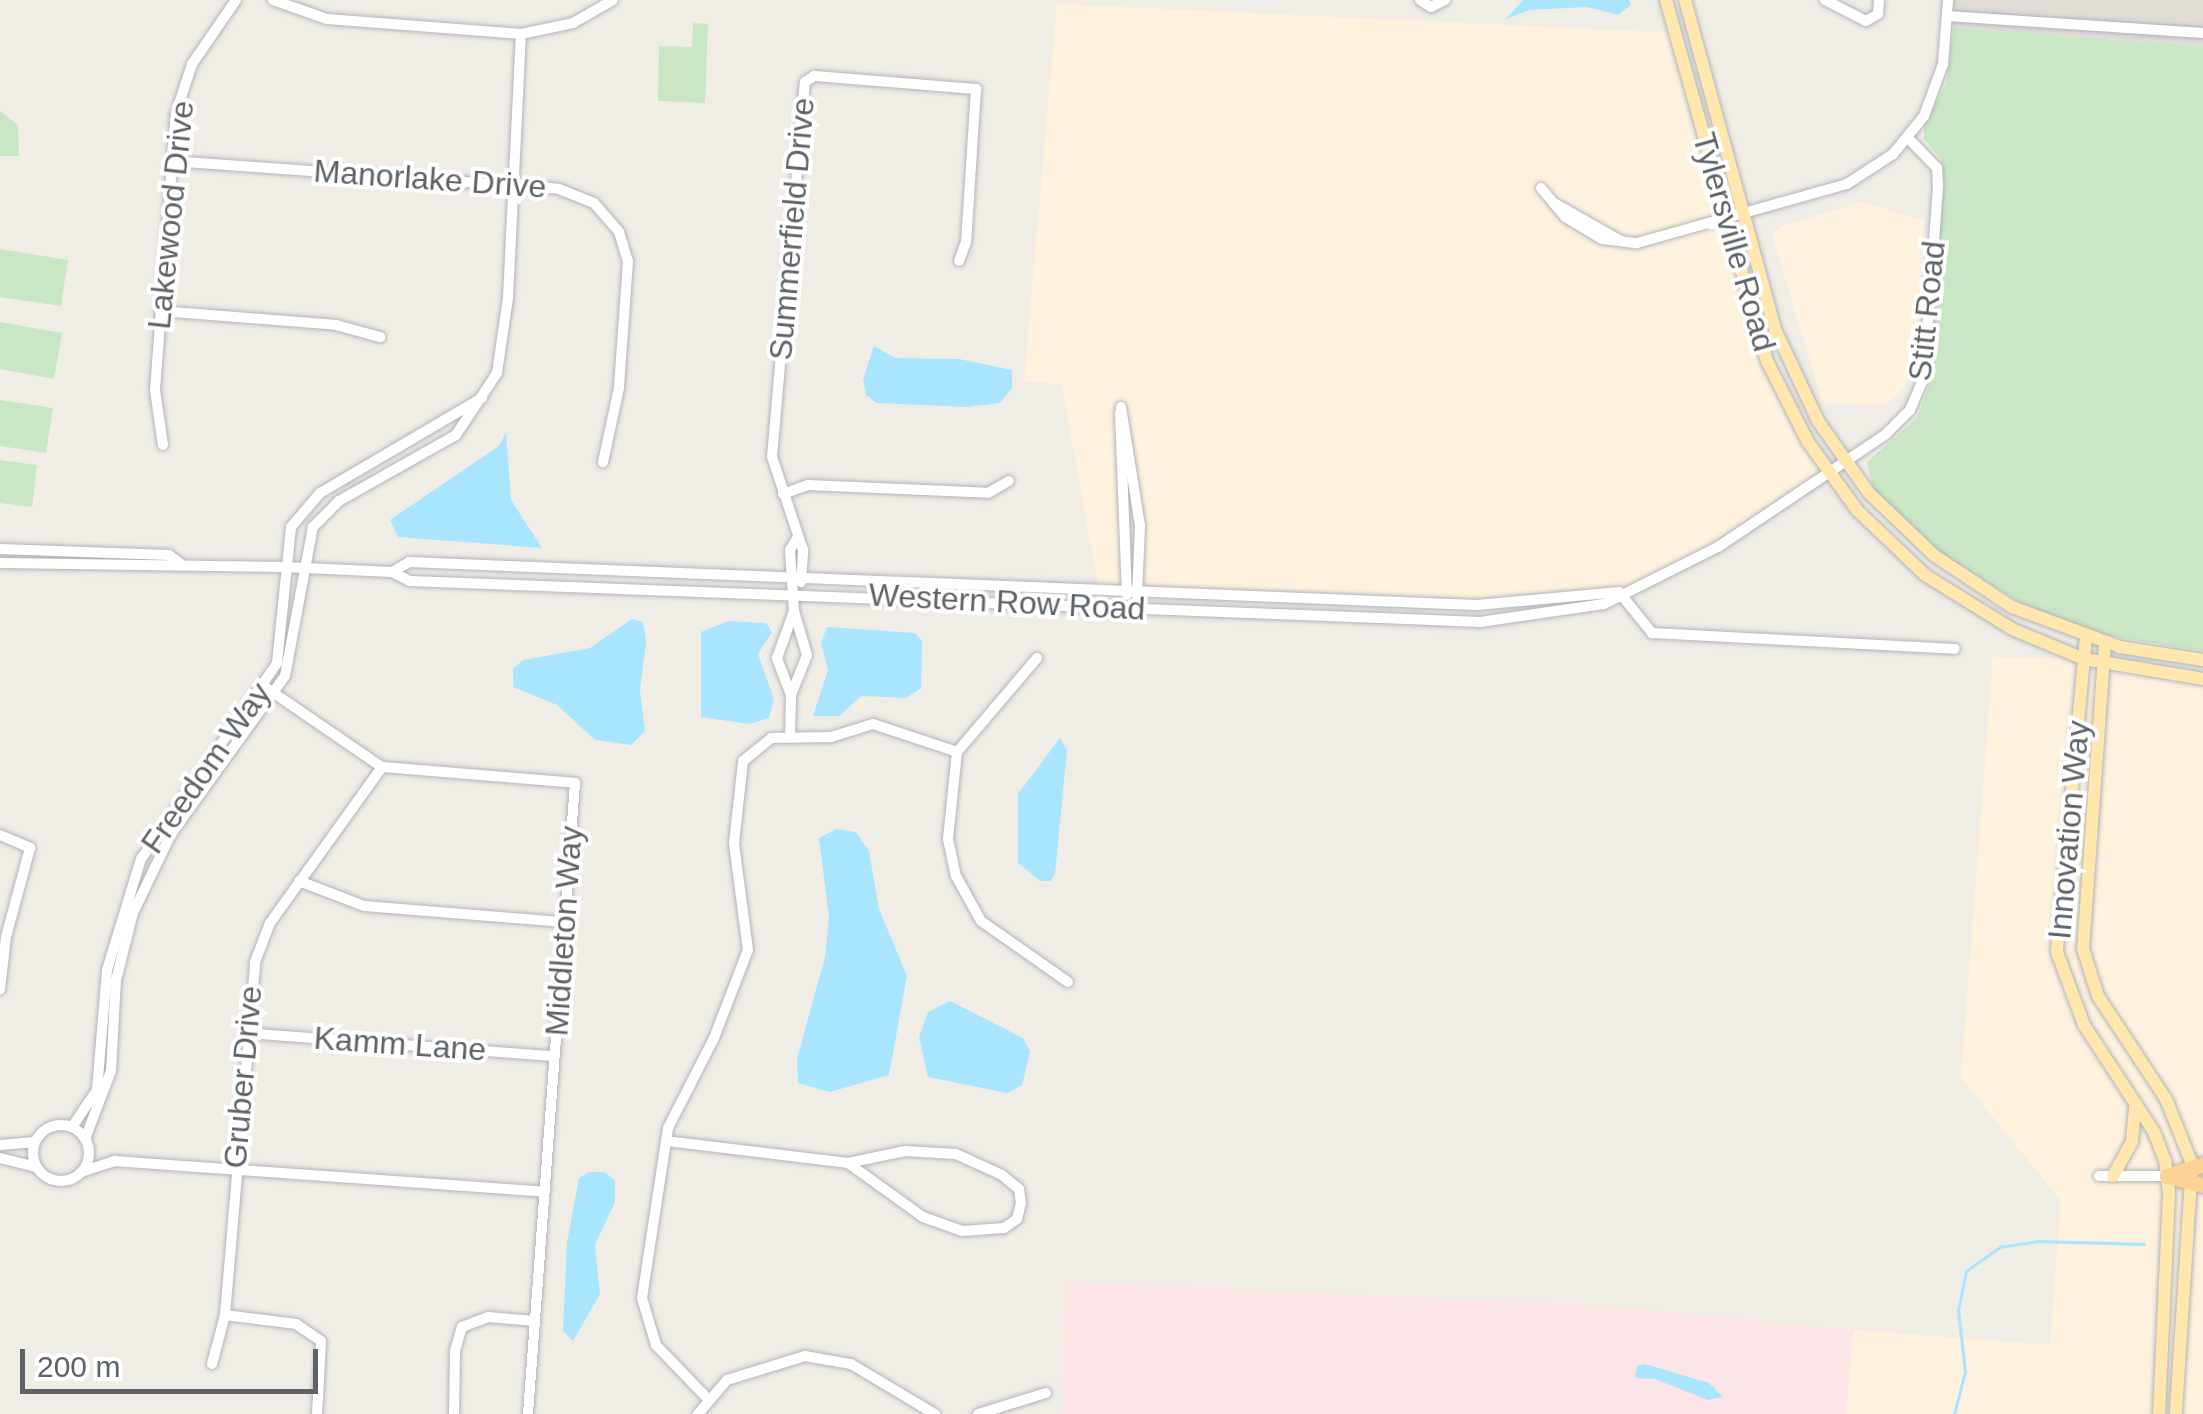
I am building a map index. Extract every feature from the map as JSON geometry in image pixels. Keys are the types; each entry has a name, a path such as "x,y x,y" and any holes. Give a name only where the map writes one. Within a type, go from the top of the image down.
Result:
{"highway":[{"path":"2167,1176 2198,1164"},
{"path":"2167,1176 2198,1185"}],"main road":[{"name":"Tylersville Road","path":"1666,0 1767,361 1828,472"},
{"name":"Tylersville Road","path":"1685,0 1775,329 1818,422 1846,461"},
{"path":"1846,461 1886,512 1935,556 2012,607 2104,643 2203,660"},
{"path":"1828,472 1924,575 2012,629 2103,663 2203,679"},
{"name":"Innovation Way","path":"2086,637 2057,952 2084,1026 2160,1146 2167,1176 2159,1414"},
{"name":"Innovation Way","path":"2104,643 2083,948 2098,996 2174,1112 2198,1164 2176,1414"},
{"path":"2106,1176 2132,1142 2135,1103"}],"street":[{"name":"Lakewood Drive","path":"164,446 155,390 171,161 184,84 236,0"},
{"path":"274,0 326,19 521,34 573,23 613,0"},
{"path":"1420,0 1431,8 1445,0"},
{"path":"1825,0 1866,21 1878,14 1879,0"},
{"path":"1542,188 1556,204 1602,239 1648,242 1847,184 1910,139 1938,83 1948,0"},
{"path":"1947,16 2203,33"},
{"name":"Freedom Way","path":"72,1127 96,1090 107,970 127,911 171,834 270,690 295,646 310,534 322,515 456,435 486,394 505,336 516,186 521,34"},
{"name":"Summerfield Drive","path":"803,578 772,457 805,82 814,76 976,89 966,242 959,261"},
{"name":"Stitt Road","path":"1846,461 1900,422 1924,377 1937,168 1910,139"},
{"name":"Manorlake Drive","path":"171,161 516,186 581,195 606,213 625,246 619,388 603,462"},
{"path":"160,312 336,325 380,337"},
{"name":"Freedom Way","path":"270,690 281,650 284,566 291,527 308,503 486,394"},
{"path":"1131,607 1140,525 1121,407 1132,591"},
{"name":"Western Row Road","path":"0,564 284,566 305,571 392,572 410,581 796,592 1480,622 1604,604 1619,592 1697,559 1846,461"},
{"path":"782,494 808,486 988,494 1009,481"},
{"name":"Summerfield Drive","path":"790,577 796,540"},
{"name":"Western Row Road","path":"0,550 169,555 181,564"},
{"name":"Western Row Road","path":"392,572 409,562 1476,605 1619,592"},
{"path":"790,577 796,592"},
{"path":"790,737 790,695 777,658 803,578"},
{"path":"1619,592 1652,632 1955,649"},
{"path":"790,695 807,656 794,610"},
{"path":"1037,658 957,752 948,839 964,896 992,931 1068,982"},
{"name":"Middleton Way","path":"270,690 382,767 575,784 528,1414"},
{"path":"706,1396 668,1362 646,1322 642,1298 666,1141 748,950 734,842 740,768 757,744 790,737 830,737 881,724 957,752"},
{"name":"Gruber Drive","path":"212,1364 225,1316 245,1033 263,940 300,880 382,767"},
{"path":"0,835 30,848 6,937 0,990"},
{"path":"300,880 364,906 564,922"},
{"name":"Freedom Way","path":"86,1140 111,1071 116,980 127,911"},
{"name":"Kamm Lane","path":"245,1033 554,1056"},
{"path":"37,1167 36,1142 47,1129 72,1127 114,1161"},
{"path":"82,1172 86,1140"},
{"path":"666,1141 848,1162 905,1151 946,1151 1002,1174 1019,1189 1022,1203 1017,1218 1004,1228 962,1231 923,1218 848,1162"},
{"path":"0,1146 36,1142"},
{"path":"0,1158 37,1167 58,1180 114,1161 544,1192"},
{"path":"2106,1176 2167,1176"},
{"path":"225,1316 296,1324 320,1341 317,1414"},
{"path":"454,1414 455,1351 462,1327 488,1317 535,1321"},
{"path":"698,1414 706,1396 727,1380 805,1356 829,1356 935,1414"},
{"path":"978,1414 1046,1393"}],"shaded area":[{"path":"1948,0 2203,0 2203,25 1947,8"},
{"path":"1057,4 1675,33 1753,319 1828,472 1748,527 1619,592 1512,604 1099,590 1062,384 1024,381"},
{"path":"1955,9 2203,25 2203,46 1954,28"},
{"path":"1862,202 1924,221 1915,358 1904,388 1885,405 1823,403 1772,235 1782,226"},
{"path":"1993,657 2084,659 2203,679 2203,1414 1846,1414 1853,1330 2050,1345 2061,1201 1961,1078"},
{"path":"1066,1282 1608,1306 1853,1330 1846,1414 1062,1414"}],"green space":[{"path":"693,23 708,24 705,103 658,101 659,46 692,47"},
{"path":"1954,28 2203,46 2203,651 2103,635 2029,608 1936,550 1873,489 1867,462 1917,418 1930,383 1942,160 1924,139 1924,126 1946,84"},
{"path":"0,111 18,125 19,156 0,156"},
{"path":"0,249 68,260 61,306 0,297"},
{"path":"0,322 62,333 54,379 0,369"},
{"path":"0,400 53,408 46,453 0,446"},
{"path":"0,460 37,465 32,507 0,503"}],"water":[{"path":"1523,0 1629,0 1631,5 1618,15 1587,7 1530,10 1506,19"},
{"path":"874,346 895,358 959,359 1012,370 1012,388 1000,403 967,407 877,403 866,395 863,379"},
{"path":"506,432 511,500 542,548 398,537 390,520 499,446"},
{"path":"632,619 643,622 646,642 640,690 645,731 631,745 595,740 557,705 513,687 513,669 523,660 590,648"},
{"path":"728,621 766,623 772,632 758,654 774,699 769,718 749,724 701,717 701,632"},
{"path":"827,627 915,633 922,641 921,688 906,698 861,696 840,716 813,716 828,670 821,643"},
{"path":"1060,738 1067,750 1055,874 1051,881 1040,881 1018,863 1018,794"},
{"path":"836,829 856,832 869,851 879,909 907,976 889,1075 830,1092 798,1083 797,1059 825,957 829,918 819,838"},
{"path":"950,1001 1023,1038 1030,1052 1022,1085 1007,1093 928,1077 919,1037 928,1012"},
{"path":"589,1172 605,1172 615,1181 615,1202 595,1245 600,1294 573,1341 563,1331 567,1242 579,1178"},
{"path":"1645,1364 1709,1383 1723,1397 1708,1400 1655,1379 1635,1378 1637,1366"}],"waterway":[{"path":"1954,1414 1965,1372 1958,1311 1966,1271 2000,1247 2038,1241 2144,1244"}]}
